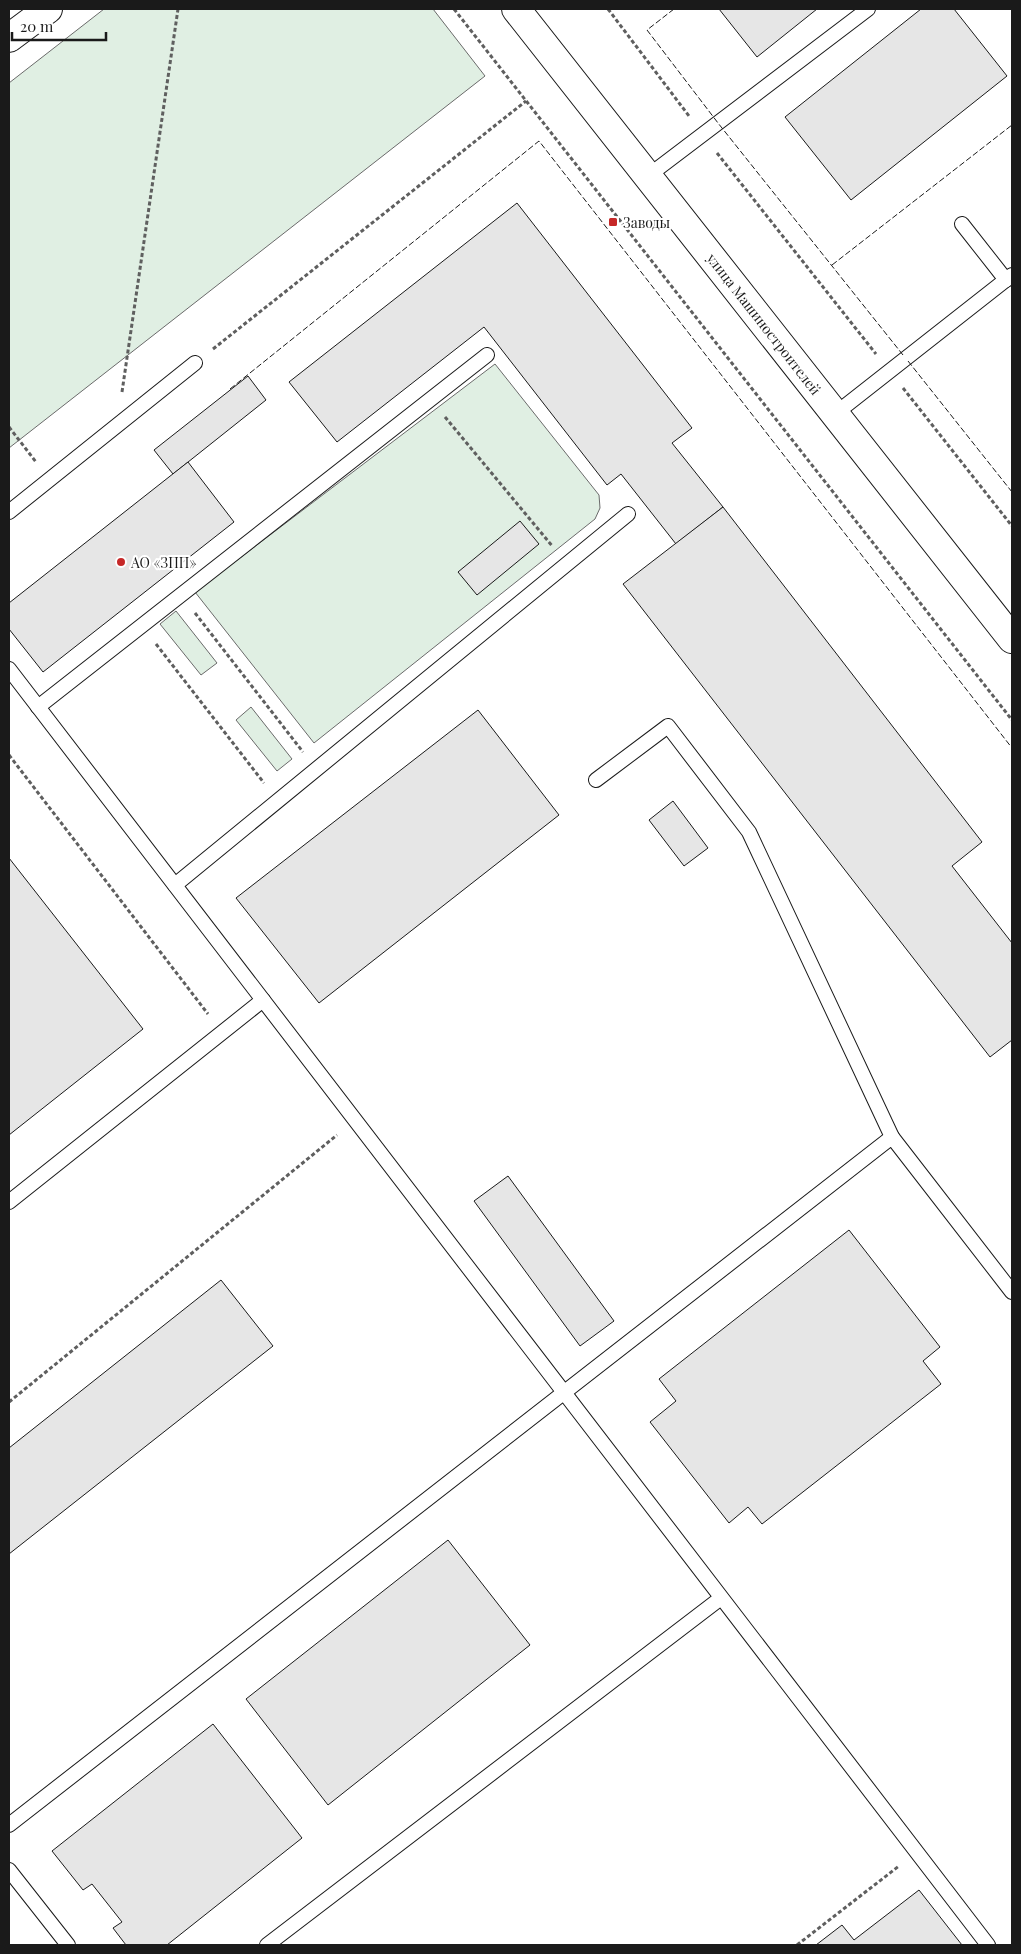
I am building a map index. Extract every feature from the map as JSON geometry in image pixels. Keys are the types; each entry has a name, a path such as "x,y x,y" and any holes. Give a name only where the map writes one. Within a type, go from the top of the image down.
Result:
{"main road":[{"path":"9,38 48,9"},
{"name":"улица Машиностроителей","path":"516,9 1012,639"}],"lane":[{"path":"648,176 868,9"},
{"path":"835,414 1009,277 962,224"},
{"path":"38,707 487,354"},
{"path":"9,512 195,363"},
{"path":"175,885 628,514"},
{"path":"9,669 988,1945"},
{"path":"596,780 668,726 749,832 892,1137 1012,1292"},
{"path":"9,1202 263,1000"},
{"path":"9,1825 892,1137"},
{"path":"267,1945 721,1598"},
{"path":"9,1871 68,1945"}],"path":[{"path":"118,426 178,9"},
{"path":"454,9 1012,720"},
{"path":"608,9 703,135 1012,526"},
{"path":"195,363 526,101"},
{"path":"430,399 567,564"},
{"path":"9,427 50,479"},
{"path":"180,595 316,769"},
{"path":"141,626 278,800"},
{"path":"9,755 222,1033"},
{"path":"9,1402 355,1121"},
{"path":"797,1945 916,1853"}],"green space":[{"path":"104,9 433,9 485,76 9,448 9,83"},
{"path":"495,364 599,495 600,508 595,519 314,743 195,592"},
{"path":"176,611 217,663 201,675 160,624"},
{"path":"251,707 292,759 277,771 236,720"}],"building":[{"path":"719,9 817,9 757,57"},
{"path":"921,9 954,9 1007,76 851,200 785,117"},
{"path":"517,203 692,428 672,443 723,507 676,544 621,474 607,485 484,327 337,442 289,382"},
{"path":"248,376 266,400 173,474 154,450"},
{"name":"АО «ЗПП»","path":"188,462 234,522 43,672 9,629 9,603"},
{"path":"723,507 982,842 952,866 1012,943 1012,1040 990,1057 623,584"},
{"path":"520,521 539,544 477,595 458,572"},
{"path":"478,710 559,815 319,1003 236,898"},
{"path":"673,801 708,848 684,866 649,820"},
{"path":"9,858 143,1029 9,1135"},
{"path":"508,1176 614,1321 580,1346 474,1201"},
{"path":"849,1230 940,1347 923,1361 941,1384 762,1524 748,1507 729,1523 650,1422 676,1401 659,1379"},
{"path":"221,1280 273,1346 9,1554 9,1448"},
{"path":"448,1540 530,1645 328,1805 246,1699"},
{"path":"213,1724 302,1838 167,1945 126,1945 113,1928 122,1922 92,1884 83,1890 52,1851"},
{"path":"919,1890 962,1945 816,1945 842,1925 854,1940"}],"fence":[{"path":"674,9 647,30 718,123 903,355"},
{"path":"832,265 1012,125"},
{"path":"230,389 539,141 1012,748"},
{"path":"908,361 1012,492"}],"place":[{"name":"Заводы","path":"613,222"},
{"name":"АО «ЗПП»","path":"121,562"}]}
